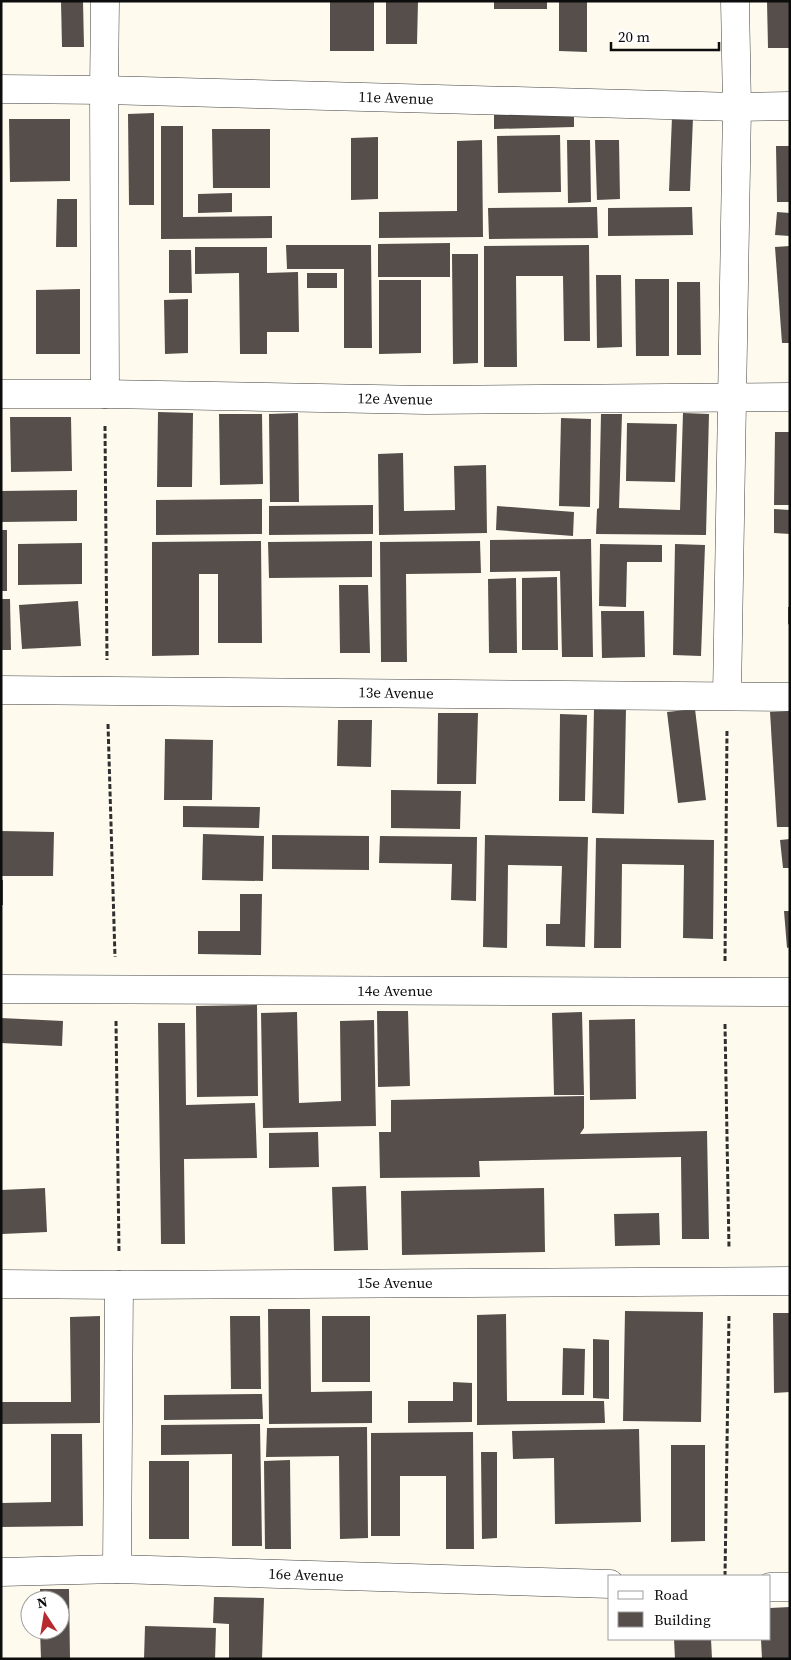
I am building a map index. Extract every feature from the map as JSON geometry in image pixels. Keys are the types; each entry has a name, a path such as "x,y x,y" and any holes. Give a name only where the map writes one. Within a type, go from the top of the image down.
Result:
{"street":[{"path":"105,1 105,394"},
{"path":"727,696 737,107 735,1"},
{"name":"11e Avenue","path":"1,89 104,90 737,107 790,106"},
{"name":"12e Avenue","path":"1,394 426,400 790,397"},
{"name":"13e Avenue","path":"1,690 790,697"},
{"name":"14e Avenue","path":"1,989 790,992"},
{"name":"15e Avenue","path":"1,1284 790,1281"},
{"path":"117,1569 119,1285"},
{"name":"16e Avenue","path":"1,1572 117,1569 608,1584"},
{"path":"771,1587 790,1587"}],"path":[{"path":"105,394 107,691"},
{"path":"725,1575 730,1281 725,992 727,696"}],"building":[{"path":"61,1 83,1 84,47 62,47"},
{"path":"330,1 374,1 374,51 330,51"},
{"path":"386,1 418,1 417,44 386,44"},
{"path":"494,1 547,1 547,9 494,9"},
{"path":"559,1 587,1 587,52 559,51"},
{"path":"767,1 790,1 790,48 768,48"},
{"path":"154,113 154,205 129,205 128,114"},
{"path":"574,113 574,127 494,129 494,114"},
{"path":"672,117 693,118 690,191 669,191"},
{"path":"9,119 70,119 70,181 10,182"},
{"path":"161,126 183,126 183,217 272,216 272,238 161,239"},
{"path":"212,129 270,129 270,188 213,188"},
{"path":"560,135 561,192 498,193 497,136"},
{"path":"378,137 378,199 351,200 351,138"},
{"path":"482,140 483,237 379,238 379,212 457,211 457,141"},
{"path":"567,140 590,140 591,202 568,203"},
{"path":"595,140 619,140 620,199 597,200"},
{"path":"776,146 790,146 790,202 777,202"},
{"path":"232,193 232,212 198,213 198,194"},
{"path":"57,199 77,199 77,247 56,247"},
{"path":"597,207 598,238 489,239 488,208"},
{"path":"692,207 693,235 608,236 608,208"},
{"path":"777,212 790,213 790,236 775,235"},
{"path":"450,243 450,277 378,277 378,244"},
{"path":"286,245 371,245 372,348 344,348 344,269 287,269"},
{"path":"589,245 590,341 564,341 563,276 516,276 517,367 484,367 484,246"},
{"path":"790,246 790,343 782,343 775,247"},
{"path":"195,247 267,247 267,273 298,272 299,332 267,332 267,354 240,354 239,273 195,274"},
{"path":"169,250 191,250 192,293 169,293"},
{"path":"452,254 478,254 478,363 453,364"},
{"path":"307,273 337,273 337,288 307,288"},
{"path":"596,275 621,275 622,347 597,348"},
{"path":"635,279 669,279 669,356 636,356"},
{"path":"379,280 421,280 421,353 379,354"},
{"path":"677,282 700,282 701,355 677,355"},
{"path":"80,289 80,354 36,354 36,290"},
{"path":"188,299 188,353 165,354 164,300"},
{"path":"158,412 193,413 192,487 157,487"},
{"path":"298,413 299,502 270,502 269,414"},
{"path":"683,413 709,414 706,535 596,534 597,509 599,508 601,414 622,414 619,508 680,510"},
{"path":"219,414 262,414 263,484 220,485"},
{"path":"10,417 71,417 72,471 11,472"},
{"path":"561,418 591,419 590,507 559,506"},
{"path":"627,423 677,424 675,482 626,481"},
{"path":"775,432 790,432 790,505 774,505"},
{"path":"403,453 404,511 455,510 454,466 486,465 487,533 379,535 378,454"},
{"path":"77,490 77,521 1,522 1,491"},
{"path":"262,499 262,534 156,535 156,500"},
{"path":"373,505 373,534 269,535 269,506"},
{"path":"497,506 574,512 573,536 496,530"},
{"path":"774,509 790,510 790,534 774,533"},
{"path":"1,530 7,530 7,591 1,591"},
{"path":"591,539 593,657 562,657 560,571 490,572 490,540"},
{"path":"261,541 262,643 218,643 218,574 199,574 199,655 152,656 152,542"},
{"path":"372,541 372,577 269,578 268,542"},
{"path":"480,541 481,573 406,574 407,662 381,662 380,542"},
{"path":"82,543 82,584 18,585 18,544"},
{"path":"600,544 662,545 662,562 627,562 626,607 599,606"},
{"path":"675,544 705,545 701,656 673,655"},
{"path":"557,577 558,650 522,650 522,578"},
{"path":"516,578 517,653 489,653 488,579"},
{"path":"339,585 368,585 370,653 340,653"},
{"path":"1,599 10,599 11,650 1,650"},
{"path":"78,601 81,646 22,649 19,605"},
{"path":"788,607 790,607 790,625 788,624"},
{"path":"601,611 644,611 645,657 602,658"},
{"path":"594,707 626,708 624,814 592,813"},
{"path":"695,709 706,800 678,803 667,712"},
{"path":"790,711 790,827 777,827 770,712"},
{"path":"438,713 478,713 476,784 437,784"},
{"path":"560,714 587,715 585,801 559,801"},
{"path":"338,720 372,720 371,767 337,766"},
{"path":"165,739 213,740 212,800 164,800"},
{"path":"391,790 461,791 460,829 391,828"},
{"path":"183,806 260,807 259,828 183,827"},
{"path":"1,831 54,832 53,876 1,876"},
{"path":"203,834 264,836 263,881 202,880"},
{"path":"272,835 369,836 369,870 272,869"},
{"path":"485,835 588,837 585,947 546,946 546,924 560,924 562,866 508,865 507,948 483,947"},
{"path":"380,836 477,837 476,901 451,900 452,864 379,863"},
{"path":"596,838 714,840 713,939 683,938 684,865 622,864 621,948 594,948"},
{"path":"790,839 790,868 783,868 780,840"},
{"path":"1,880 3,880 3,905 1,905"},
{"path":"240,894 262,894 261,955 198,954 198,931 240,931"},
{"path":"784,911 790,911 790,947 787,948"},
{"path":"257,1005 258,1096 197,1097 196,1006"},
{"path":"377,1011 408,1011 410,1086 378,1087"},
{"path":"297,1012 299,1103 341,1101 340,1021 374,1020 376,1126 263,1128 261,1013"},
{"path":"582,1012 584,1095 554,1095 552,1013"},
{"path":"1,1018 63,1021 62,1046 1,1043"},
{"path":"635,1019 636,1099 590,1100 589,1020"},
{"path":"158,1023 185,1023 186,1105 255,1103 257,1158 184,1159 185,1244 161,1244"},
{"path":"584,1096 584,1128 580,1134 707,1131 709,1239 682,1239 681,1157 479,1161 480,1177 380,1178 379,1132 391,1132 391,1100"},
{"path":"318,1132 319,1167 269,1168 269,1133"},
{"path":"366,1186 368,1250 334,1251 332,1187"},
{"path":"45,1188 47,1232 2,1234 1,1190"},
{"path":"544,1188 545,1252 402,1255 401,1191"},
{"path":"659,1213 660,1245 615,1246 614,1214"},
{"path":"268,1309 310,1309 311,1392 372,1391 372,1423 269,1424"},
{"path":"625,1311 703,1312 701,1422 623,1421"},
{"path":"773,1313 790,1313 790,1392 774,1393"},
{"path":"506,1314 507,1401 604,1401 605,1423 477,1425 477,1315"},
{"path":"100,1316 100,1423 1,1424 1,1402 71,1402 70,1317"},
{"path":"230,1316 260,1316 261,1389 231,1389"},
{"path":"322,1316 370,1316 370,1382 322,1382"},
{"path":"593,1339 609,1340 609,1399 593,1398"},
{"path":"563,1348 585,1349 584,1395 562,1395"},
{"path":"453,1382 472,1383 472,1422 408,1423 408,1401 453,1401"},
{"path":"262,1394 263,1419 164,1420 164,1395"},
{"path":"260,1424 262,1546 232,1546 232,1454 161,1455 161,1425"},
{"path":"367,1427 368,1538 340,1539 339,1456 266,1457 267,1428"},
{"path":"639,1429 641,1522 555,1524 554,1458 513,1459 512,1431"},
{"path":"473,1432 474,1549 446,1549 446,1476 400,1476 400,1536 371,1536 371,1433"},
{"path":"51,1434 82,1434 83,1526 1,1527 1,1503 51,1502"},
{"path":"671,1445 705,1445 705,1541 671,1542"},
{"path":"481,1452 497,1452 497,1538 482,1539"},
{"path":"290,1460 291,1549 265,1549 264,1461"},
{"path":"149,1461 189,1461 189,1539 149,1539"},
{"path":"40,1589 69,1589 69,1590"},
{"path":"214,1597 264,1598 262,1659 229,1659 229,1624 213,1623"},
{"path":"790,1607 790,1659 762,1659 761,1640 771,1640 771,1608"},
{"path":"145,1626 216,1628 215,1659 144,1659"},
{"path":"40,1640 70,1640 70,1659 41,1659"},
{"path":"674,1640 711,1640 712,1659 675,1659"}]}
